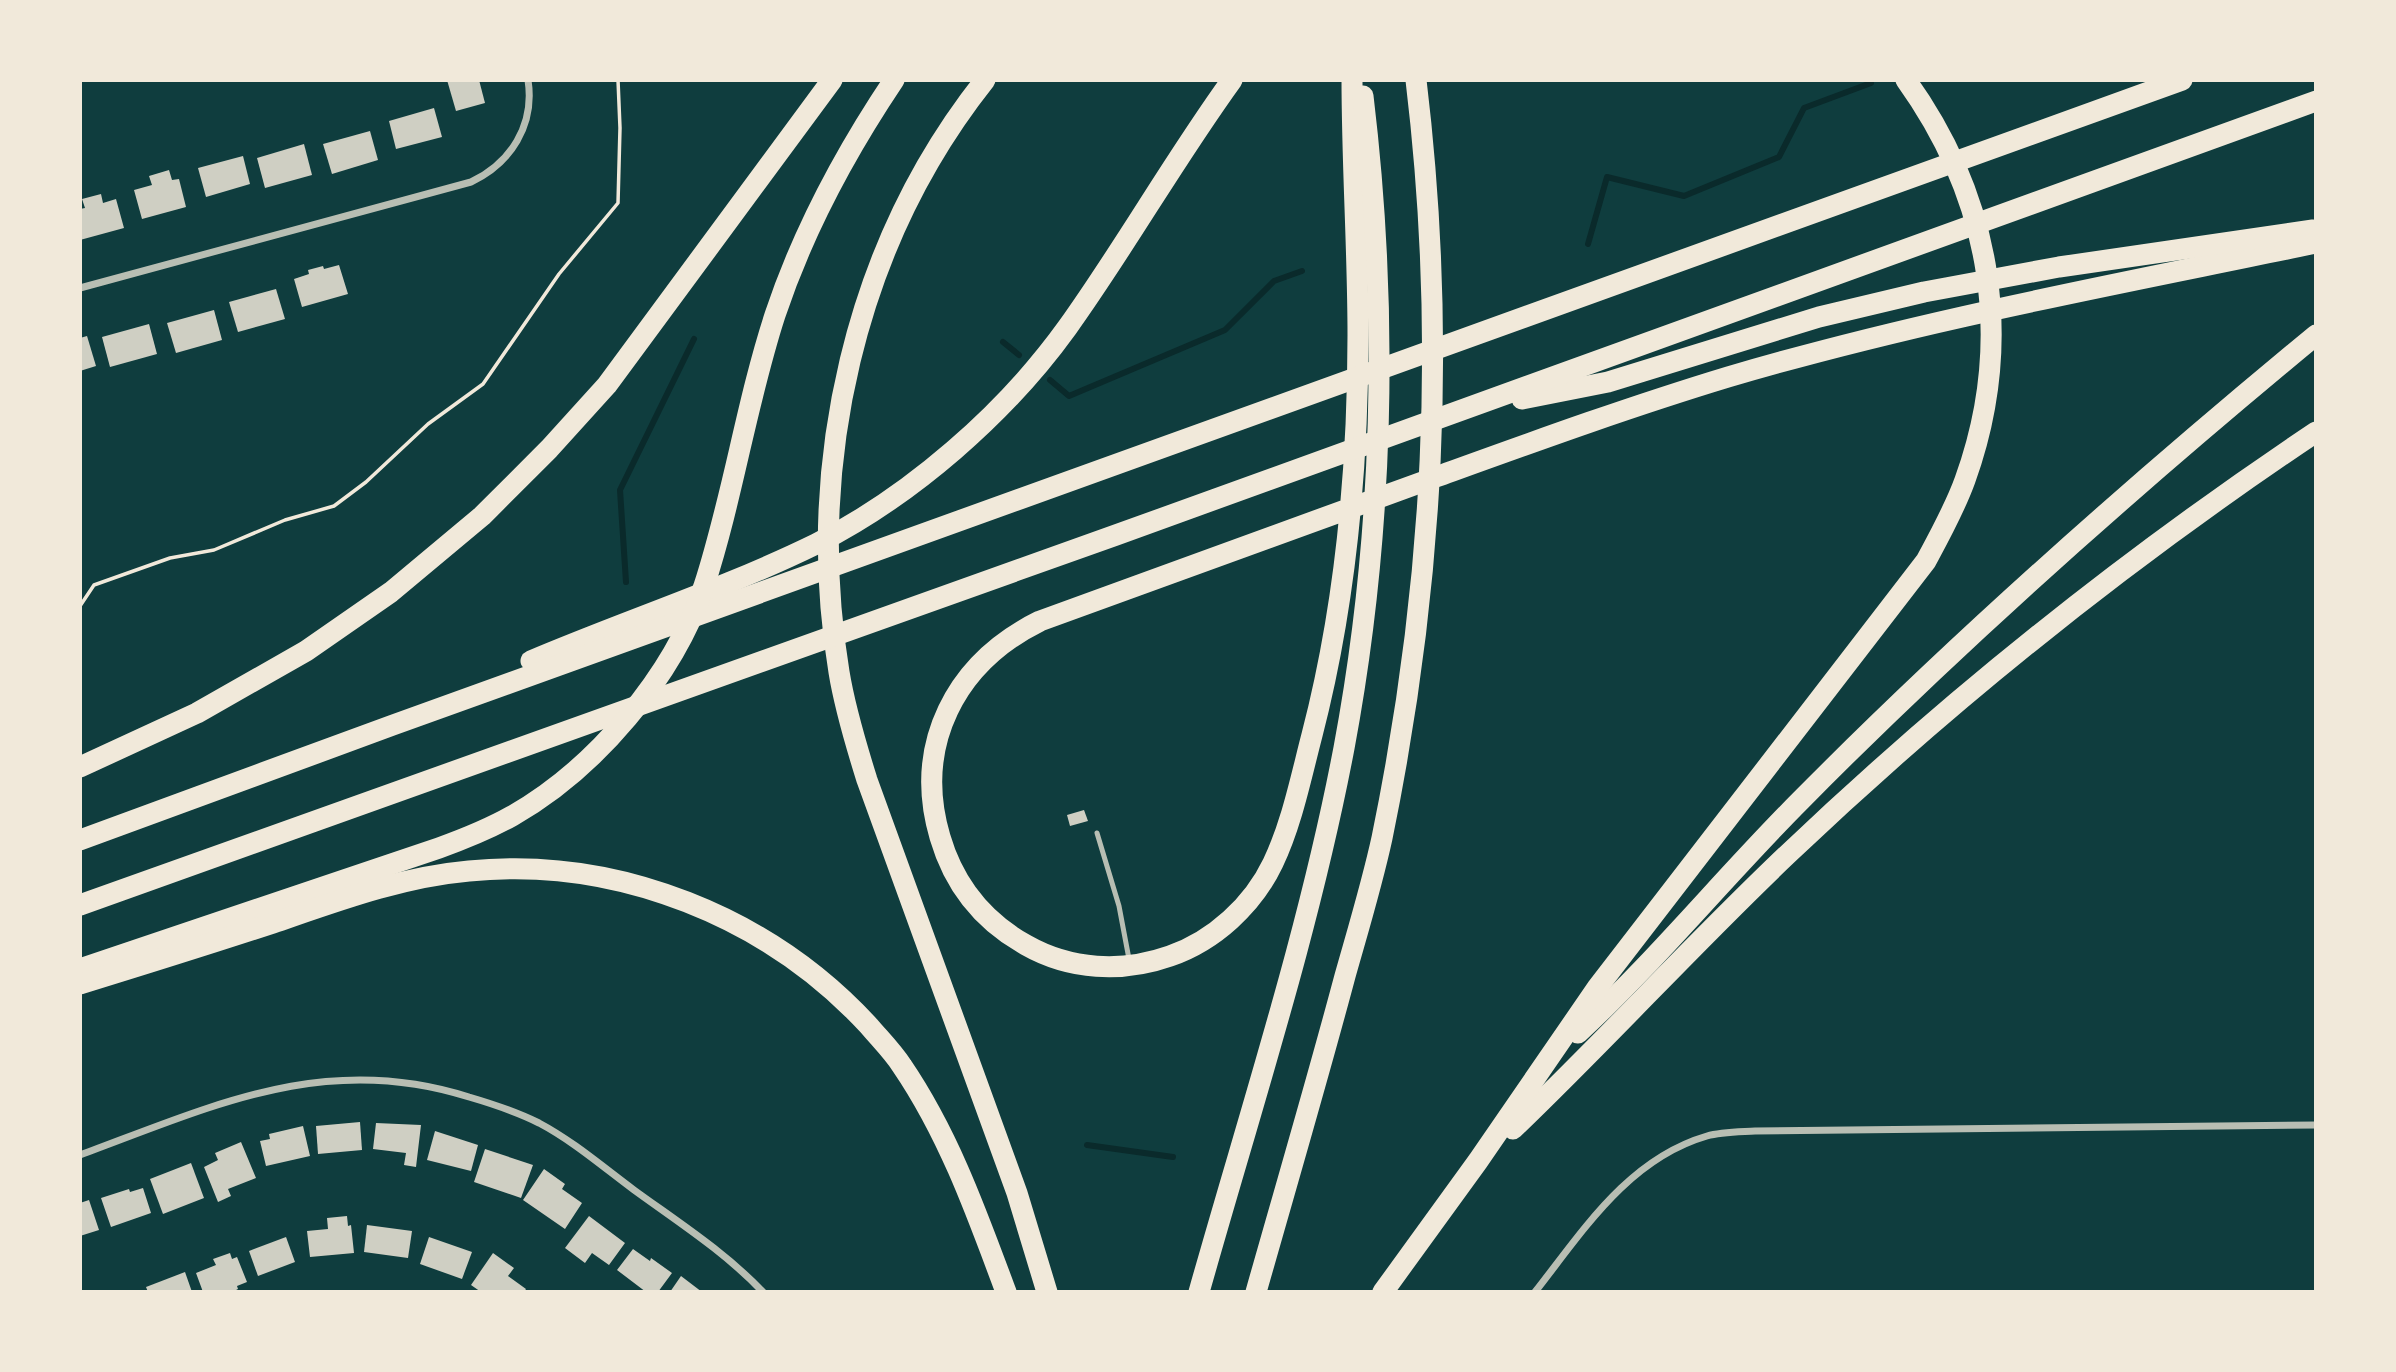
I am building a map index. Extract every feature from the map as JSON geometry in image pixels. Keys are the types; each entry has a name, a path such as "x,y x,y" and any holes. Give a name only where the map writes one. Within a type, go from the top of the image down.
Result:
{"highway":[{"path":"80,767 197,713 296,657 382,599 482,516 549,449 607,385 832,80"},
{"path":"80,969 494,826 538,800 578,767 641,701 671,657 699,598 761,365 786,284 834,179 894,80"},
{"path":"985,80 958,116 899,219 856,333 840,415 830,499 829,587 843,694 867,780 1017,1193 1047,1292"},
{"path":"393,725 533,660 817,543 884,503 917,479 981,425 1067,328 1233,80"},
{"path":"1199,1292 1309,905 1344,746 1354,683 1373,518 1378,384 1352,159 1352,80"},
{"path":"1361,80 1373,187 1368,292 1356,432 1349,527 1334,632 1317,717 1293,805 1272,866 1250,899 1212,935 1183,952 1146,964 1082,966 1037,951 1006,934 968,897 950,866 932,806 933,750 947,711 971,674 986,657 1015,634 1040,621 1552,435 1727,378 1806,355 1953,320 2315,243"},
{"path":"1256,1292 1331,1031 1381,841 1413,655 1430,498 1434,368 1427,184 1416,80"},
{"path":"1383,1292 1550,1059 1597,988 1926,561 1965,482 1986,407 1990,338 1988,284 1975,214 1950,152 1906,80"},
{"path":"2003,145 2136,80"},
{"path":"80,841 393,725 2182,80"},
{"path":"80,905 1457,412 2315,100"},
{"path":"1457,412 1608,382 1819,317 1924,292 2086,262 2315,230"},
{"path":"1550,1059 1612,1001 1800,800 1958,648 2315,335"},
{"path":"1478,1161 1579,1066 1788,853 1938,718 2076,605 2315,432"},
{"path":"80,984 415,879 514,869 551,870 598,876 664,894 722,916 776,946 828,986 879,1037 901,1063 937,1124 976,1211 1006,1292"}],"street":[{"path":"80,288 471,182 508,156 518,141 528,117 528,80"},
{"path":"80,1155 221,1103 273,1088 319,1081 390,1080 445,1090 525,1117 576,1146 728,1259 763,1292"},
{"path":"1535,1292 1589,1223 1638,1171 1667,1152 1708,1136 1755,1132 2315,1125"}],"lane":[{"path":"1097,832 1119,906 1130,965"}],"path":[{"path":"80,606 94,585 170,558 215,550 285,520 334,506 366,482 428,424 483,384 559,274 618,203 618,80"}],"building":[{"path":"447,80 479,80 485,103 456,111"},
{"path":"434,108 442,137 396,149 389,121"},
{"path":"370,131 378,160 332,174 323,144"},
{"path":"304,144 312,175 265,188 257,158"},
{"path":"243,156 250,184 206,197 198,168"},
{"path":"169,170 172,180 179,179 186,207 142,219 134,190 152,185 149,176"},
{"path":"101,194 103,203 116,199 124,228 80,240 80,209 85,208 82,199"},
{"path":"339,265 348,294 302,307 294,279 309,274 308,270"},
{"path":"276,289 285,319 238,332 229,302"},
{"path":"214,310 222,340 176,353 167,323"},
{"path":"149,324 157,354 110,367 102,337"},
{"path":"87,336 96,366 80,371 80,338"},
{"path":"1084,810 1088,821 1070,826 1067,815"},
{"path":"360,1122 362,1150 318,1154 316,1126"},
{"path":"376,1123 421,1125 416,1167 404,1165 406,1153 373,1149"},
{"path":"303,1126 310,1156 266,1166 260,1141 270,1139 269,1134"},
{"path":"435,1131 478,1145 471,1171 427,1160"},
{"path":"241,1142 256,1178 228,1189 231,1196 218,1202 204,1167 218,1160 215,1153"},
{"path":"485,1149 533,1165 521,1198 474,1182"},
{"path":"191,1163 204,1198 163,1214 150,1179"},
{"path":"544,1169 565,1184 562,1189 582,1203 565,1229 523,1200"},
{"path":"143,1188 151,1213 111,1227 101,1198 129,1189 130,1192"},
{"path":"89,1200 99,1230 80,1236 80,1203"},
{"path":"347,1216 348,1226 351,1225 354,1253 310,1257 307,1231 328,1229 327,1218"},
{"path":"589,1216 625,1243 609,1265 592,1253 585,1263 565,1248"},
{"path":"367,1225 412,1231 408,1258 364,1252"},
{"path":"286,1237 295,1262 258,1276 249,1251"},
{"path":"429,1237 472,1252 462,1279 420,1264"},
{"path":"633,1249 672,1273 658,1292 646,1292 617,1270"},
{"path":"230,1253 232,1259 237,1257 247,1282 237,1286 238,1289 232,1292 203,1292 196,1273 216,1265 213,1259"},
{"path":"493,1253 514,1268 508,1276 526,1289 524,1292 481,1292 471,1285"},
{"path":"185,1272 192,1292 148,1292 146,1287"},
{"path":"681,1276 702,1292 670,1292"}],"waterway":[{"path":"1588,244 1607,177 1684,196 1779,157 1804,108 1871,83"},
{"path":"1050,380 1069,396 1225,330 1274,281 1302,271"},
{"path":"626,582 620,490 694,339"},
{"path":"1003,342 1019,355"},
{"path":"1087,1145 1173,1157"}]}
